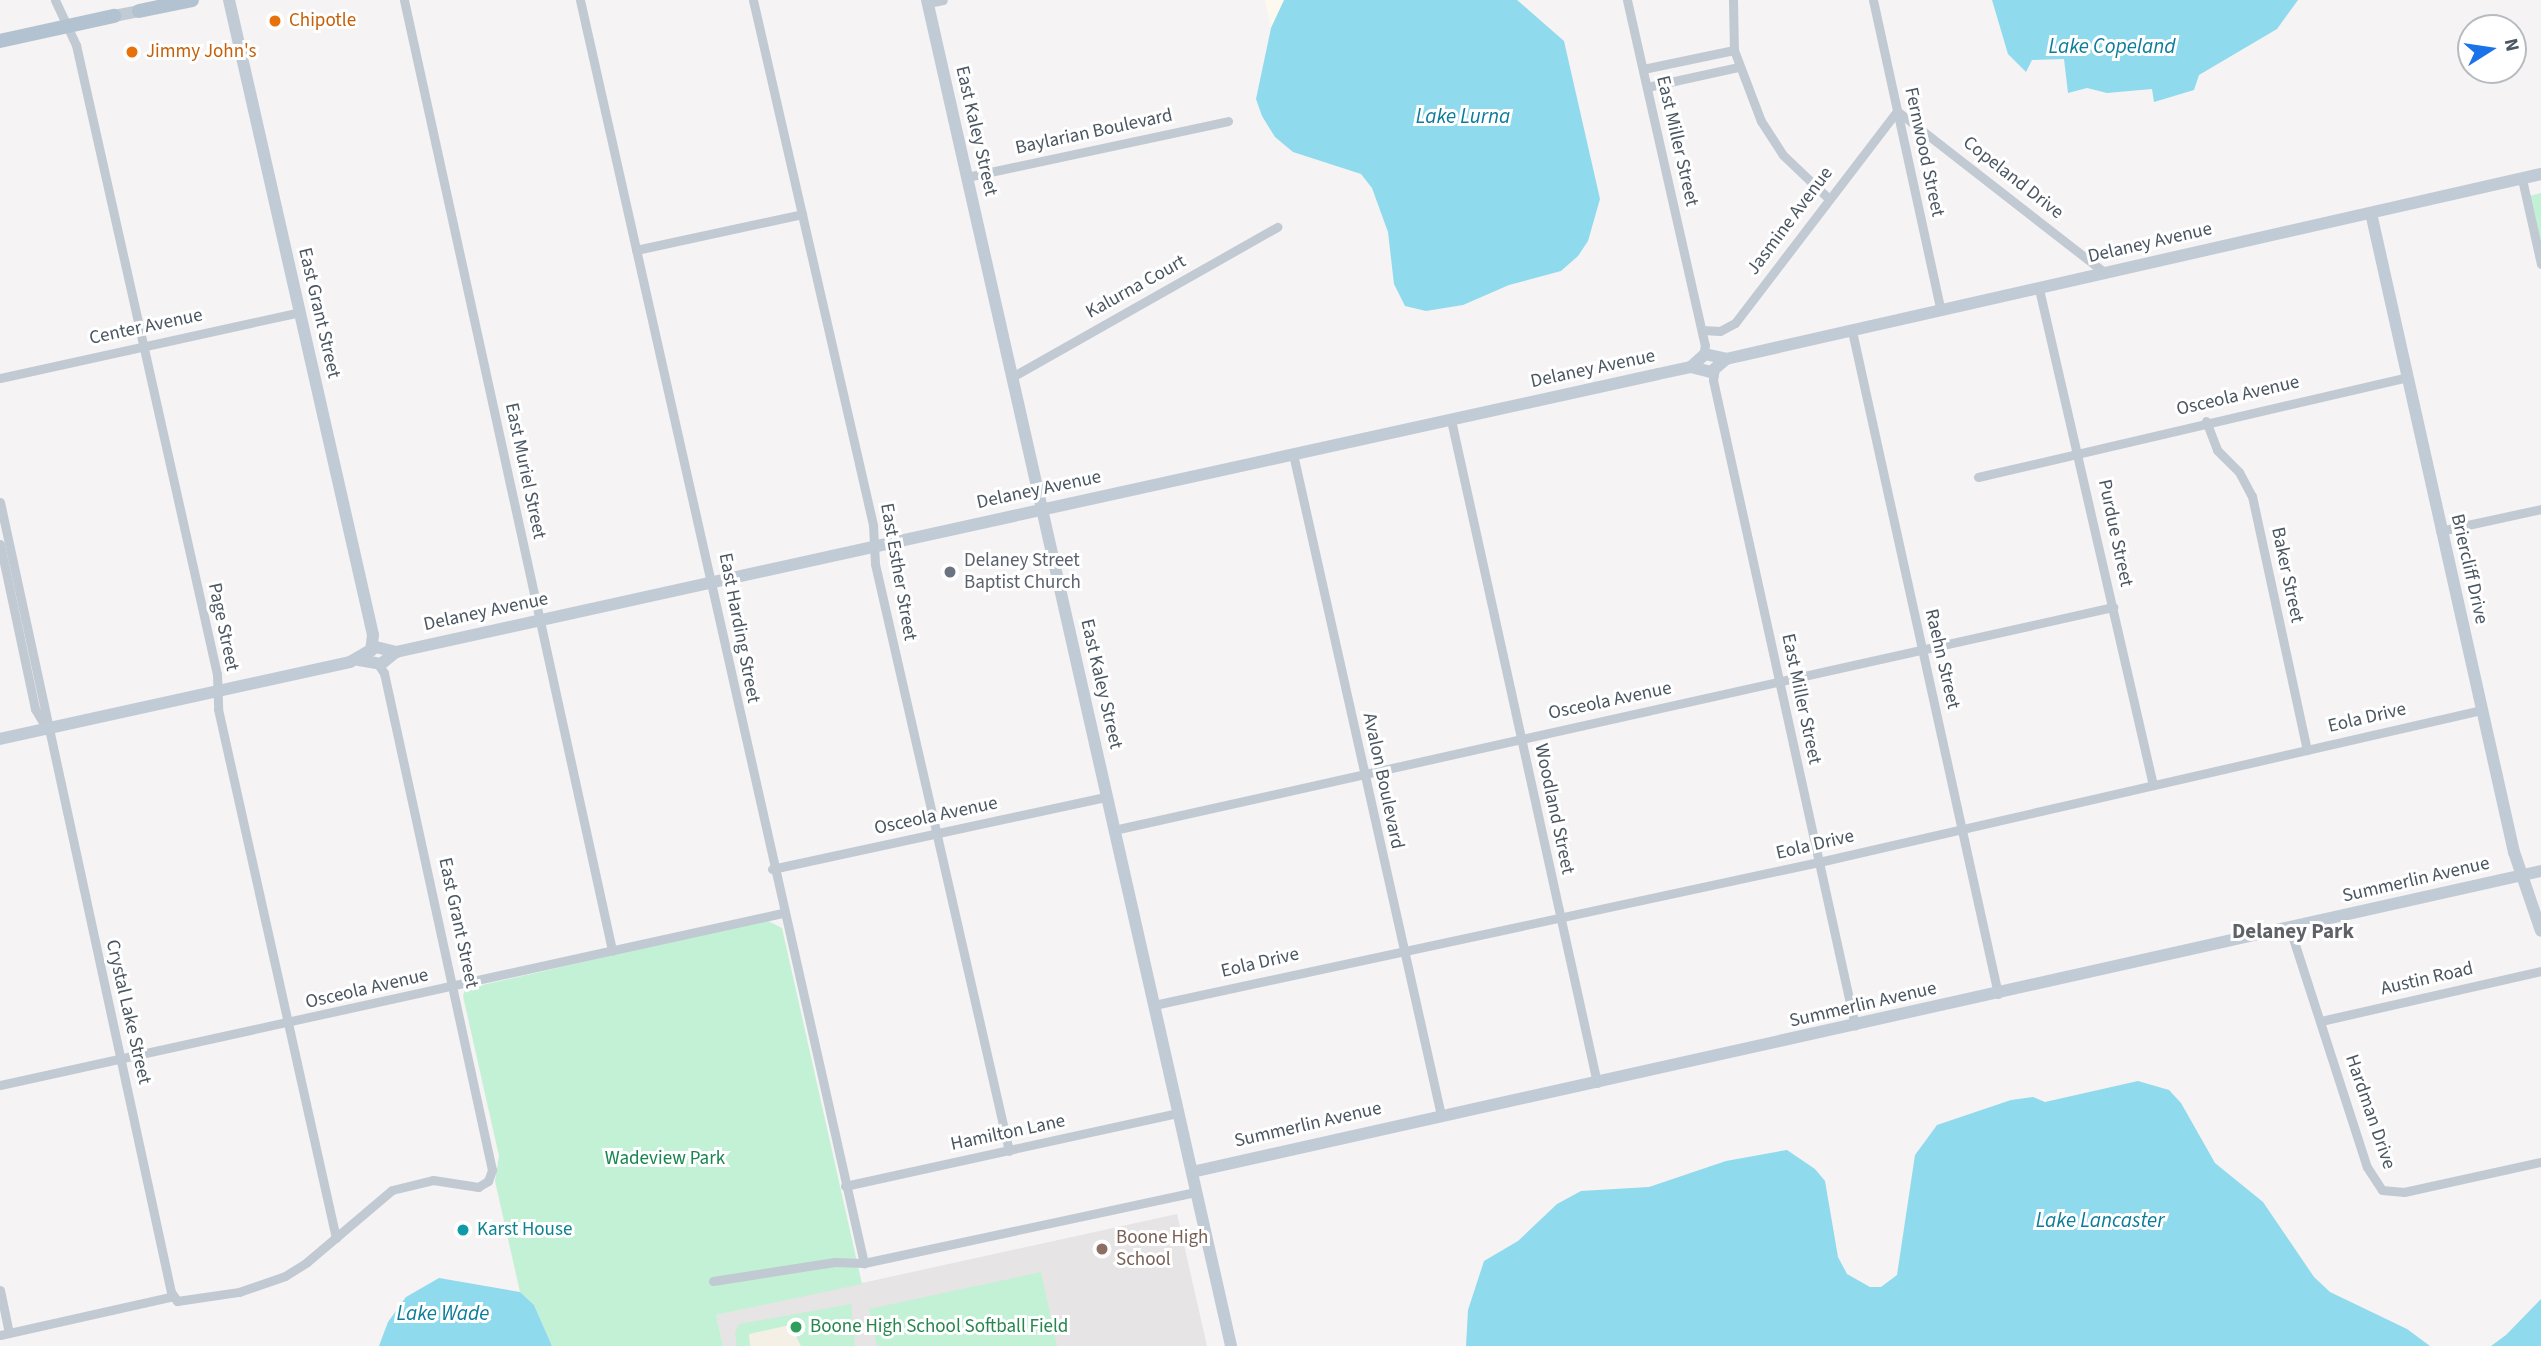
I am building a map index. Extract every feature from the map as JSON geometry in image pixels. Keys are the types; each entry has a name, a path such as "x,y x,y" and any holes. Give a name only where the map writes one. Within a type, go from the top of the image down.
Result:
{"main road":[{"path":"139,10 192,0"},
{"path":"0,41 114,16"}],"street":[{"name":"Page Street","path":"55,0 76,45 144,345 288,1025 336,1238"},
{"name":"East Grant Street","path":"229,0 492,1157 488,1181 469,1188 433,1180 407,1184 382,1197 336,1238"},
{"name":"East Muriel Street","path":"404,0 612,950"},
{"name":"East Harding Street","path":"580,0 711,583 772,869 864,1264"},
{"name":"East Esther Street","path":"753,0 873,525 874,546 1009,1151"},
{"path":"927,2 943,0"},
{"name":"East Miller Street","path":"1627,0 1855,1026"},
{"path":"1733,0 1734,50 1760,121 1783,155 1828,198"},
{"name":"Fernwood Street","path":"1873,0 1941,311"},
{"name":"East Kaley Street","path":"927,2 1196,1192"},
{"path":"114,16 139,10"},
{"path":"1643,69 1734,50"},
{"path":"1647,87 1738,67"},
{"name":"Jasmine Avenue","path":"1702,330 1720,331 1735,323 1897,111"},
{"name":"Copeland Drive","path":"1897,111 2105,273"},
{"name":"Baylarian Boulevard","path":"967,177 1228,121"},
{"name":"Delaney Avenue","path":"0,739 1709,363 2541,174"},
{"path":"2522,178 2541,264"},
{"name":"Briercliff Drive","path":"2371,213 2481,710 2521,876 2541,931"},
{"path":"636,250 802,214"},
{"name":"Kalurna Court","path":"1012,377 1277,227"},
{"name":"Purdue Street","path":"2039,289 2153,785"},
{"name":"Center Avenue","path":"0,378 299,312"},
{"name":"Raehn Street","path":"1852,331 1998,994"},
{"name":"Osceola Avenue","path":"1978,477 2206,421 2408,377"},
{"name":"Woodland Street","path":"1451,420 1597,1083"},
{"name":"Baker Street","path":"2206,421 2217,450 2239,472 2252,496 2306,750"},
{"name":"Avalon Boulevard","path":"1293,454 1441,1115"},
{"name":"Crystal Lake Street","path":"0,502 47,707 47,729 175,1298"},
{"path":"2440,531 2541,509"},
{"name":"Crystal Lake Street","path":"0,544 35,709 47,729"},
{"name":"Osceola Avenue","path":"1114,830 2113,607"},
{"name":"Eola Drive","path":"1154,1005 1963,830 2481,710"},
{"name":"Osceola Avenue","path":"772,869 1106,797"},
{"name":"Summerlin Avenue","path":"1192,1172 2291,929 2541,871"},
{"name":"Osceola Avenue","path":"0,1085 288,1025 782,913"},
{"name":"Hardman Drive","path":"2291,929 2367,1167 2382,1190 2404,1192 2541,1162"},
{"name":"Austin Road","path":"2321,1021 2541,971"},
{"name":"Hamilton Lane","path":"845,1186 1178,1113"},
{"path":"713,1281 835,1262 864,1264 1196,1192 1231,1346"},
{"path":"0,1290 5,1334 175,1298 189,1302 263,1285 307,1262 336,1238"}],"shaded area":[{"path":"1265,0 1284,0 1271,28"},
{"name":"Boone High School","path":"1177,1214 1207,1346 723,1346 716,1315"}],"green space":[{"path":"2541,193 2541,247 2529,196"},
{"name":"Wadeview Park","path":"766,920 782,928 862,1284 716,1315 723,1346 552,1346 534,1305 520,1292 495,1181 499,1156 463,996 465,989"},
{"path":"1041,1272 1057,1346 877,1346 869,1309"},
{"name":"Boone High School Softball Field","path":"851,1304 855,1346 737,1346 735,1333 739,1324"}],"sand":[{"path":"790,1325 801,1346 750,1346 749,1334"}],"water":[{"name":"Lake Lurna","path":"1284,0 1517,0 1564,41 1600,199 1588,241 1578,256 1561,271 1509,285 1463,305 1426,311 1405,306 1394,284 1388,232 1372,188 1361,174 1293,152 1275,137 1262,116 1256,99 1271,28"},
{"name":"Lake Copeland","path":"1992,0 2298,0 2277,29 2199,75 2194,90 2154,102 2152,89 2107,93 2087,88 2068,93 2064,59 2032,60 2026,72 2008,54"},
{"name":"Lake Lancaster","path":"2138,1081 2169,1090 2181,1103 2215,1163 2263,1202 2314,1277 2330,1292 2407,1329 2430,1346 1466,1346 1468,1310 1484,1261 1518,1241 1557,1204 1581,1191 1649,1187 1726,1161 1787,1150 1815,1169 1825,1181 1838,1257 1847,1274 1870,1287 1881,1287 1897,1275 1915,1155 1937,1125 2011,1100 2033,1097 2045,1102"},
{"name":"Lake Wade","path":"439,1278 520,1292 534,1305 552,1346 379,1346 388,1322 406,1297"},
{"path":"2541,1299 2541,1346 2491,1346 2506,1335"}],"place":[{"name":"Chipotle","path":"275,21"},
{"name":"Jimmy John's","path":"132,52"},
{"name":"Delaney Street Baptist Church","path":"950,572"},
{"name":"Karst House","path":"463,1230"},
{"name":"Boone High School","path":"1102,1249"},
{"name":"Boone High School Softball Field","path":"796,1327"}],"district":[{"name":"Delaney Park","path":"2293,931"}]}
